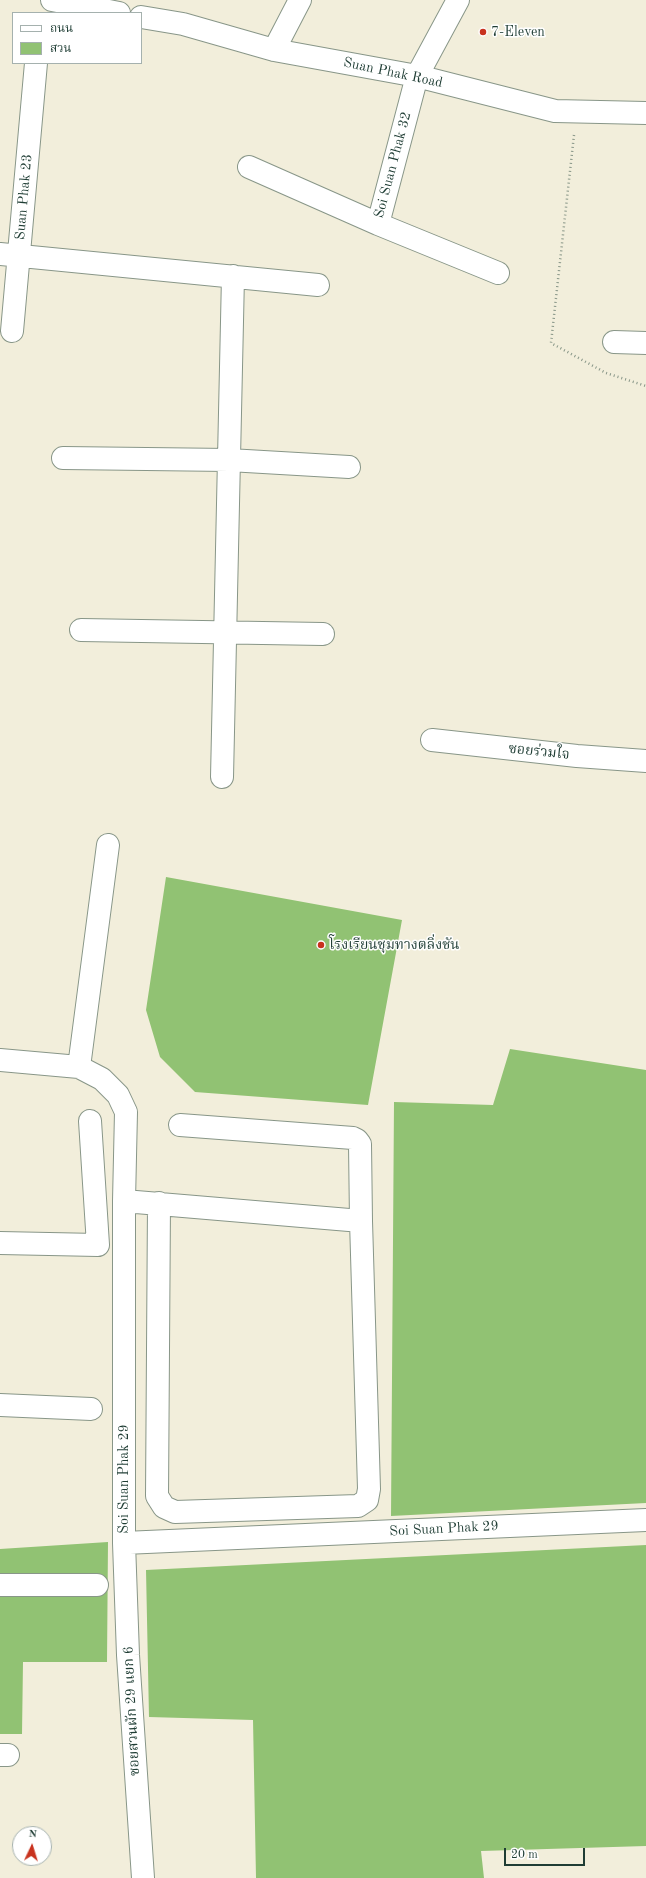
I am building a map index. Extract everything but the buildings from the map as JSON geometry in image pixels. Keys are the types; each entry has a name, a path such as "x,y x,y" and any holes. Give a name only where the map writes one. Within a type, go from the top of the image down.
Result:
{"street":[{"path":"40,12 42,0"},
{"path":"52,0 84,3 116,12"},
{"path":"274,50 300,0"},
{"name":"Soi Suan Phak 32","path":"249,167 378,224 417,76 458,0"},
{"name":"Suan Phak Road","path":"142,17 183,24 274,50 417,76 556,111 646,113"},
{"name":"Suan Phak 23","path":"12,331 9,255 36,64"},
{"path":"378,224 498,273"},
{"path":"9,255 318,285"},
{"path":"222,777 233,276"},
{"path":"614,342 646,343"},
{"path":"63,458 229,460 349,467"},
{"path":"81,630 323,634"},
{"name":"ซอยร่วมใจ","path":"432,740 577,756 646,761"},
{"path":"79,1067 108,845"},
{"name":"Soi Suan Phak 29","path":"0,1060 79,1067 102,1080 118,1095 126,1112 124,1201 124,1543 646,1520"},
{"path":"0,1244 98,1245 90,1121"},
{"path":"159,1204 157,1496 164,1507 175,1512 358,1506 366,1500 370,1489 361,1221 360,1144 353,1138 180,1125"},
{"path":"124,1201 361,1221"},
{"path":"0,1405 91,1409"},
{"name":"ซอยสวนผัก 29 แยก 6","path":"124,1543 128,1663 143,1878"},
{"path":"0,1585 97,1585"}],"path":[{"path":"576,111 551,343 606,372 646,386"}],"green space":[{"path":"166,877 402,920 368,1105 195,1092 160,1057 146,1010"},
{"path":"510,1049 646,1070 646,1503 391,1516 394,1102 493,1105"},
{"path":"108,1542 107,1662 23,1662 22,1734 0,1734 0,1549"},
{"path":"646,1545 646,1846 481,1851 484,1878 256,1878 253,1720 149,1717 146,1570"}],"place":[{"name":"7-Eleven","path":"483,32"},
{"name":"โรงเรียนชุมทางตลิ่งชัน","path":"321,945"}]}
